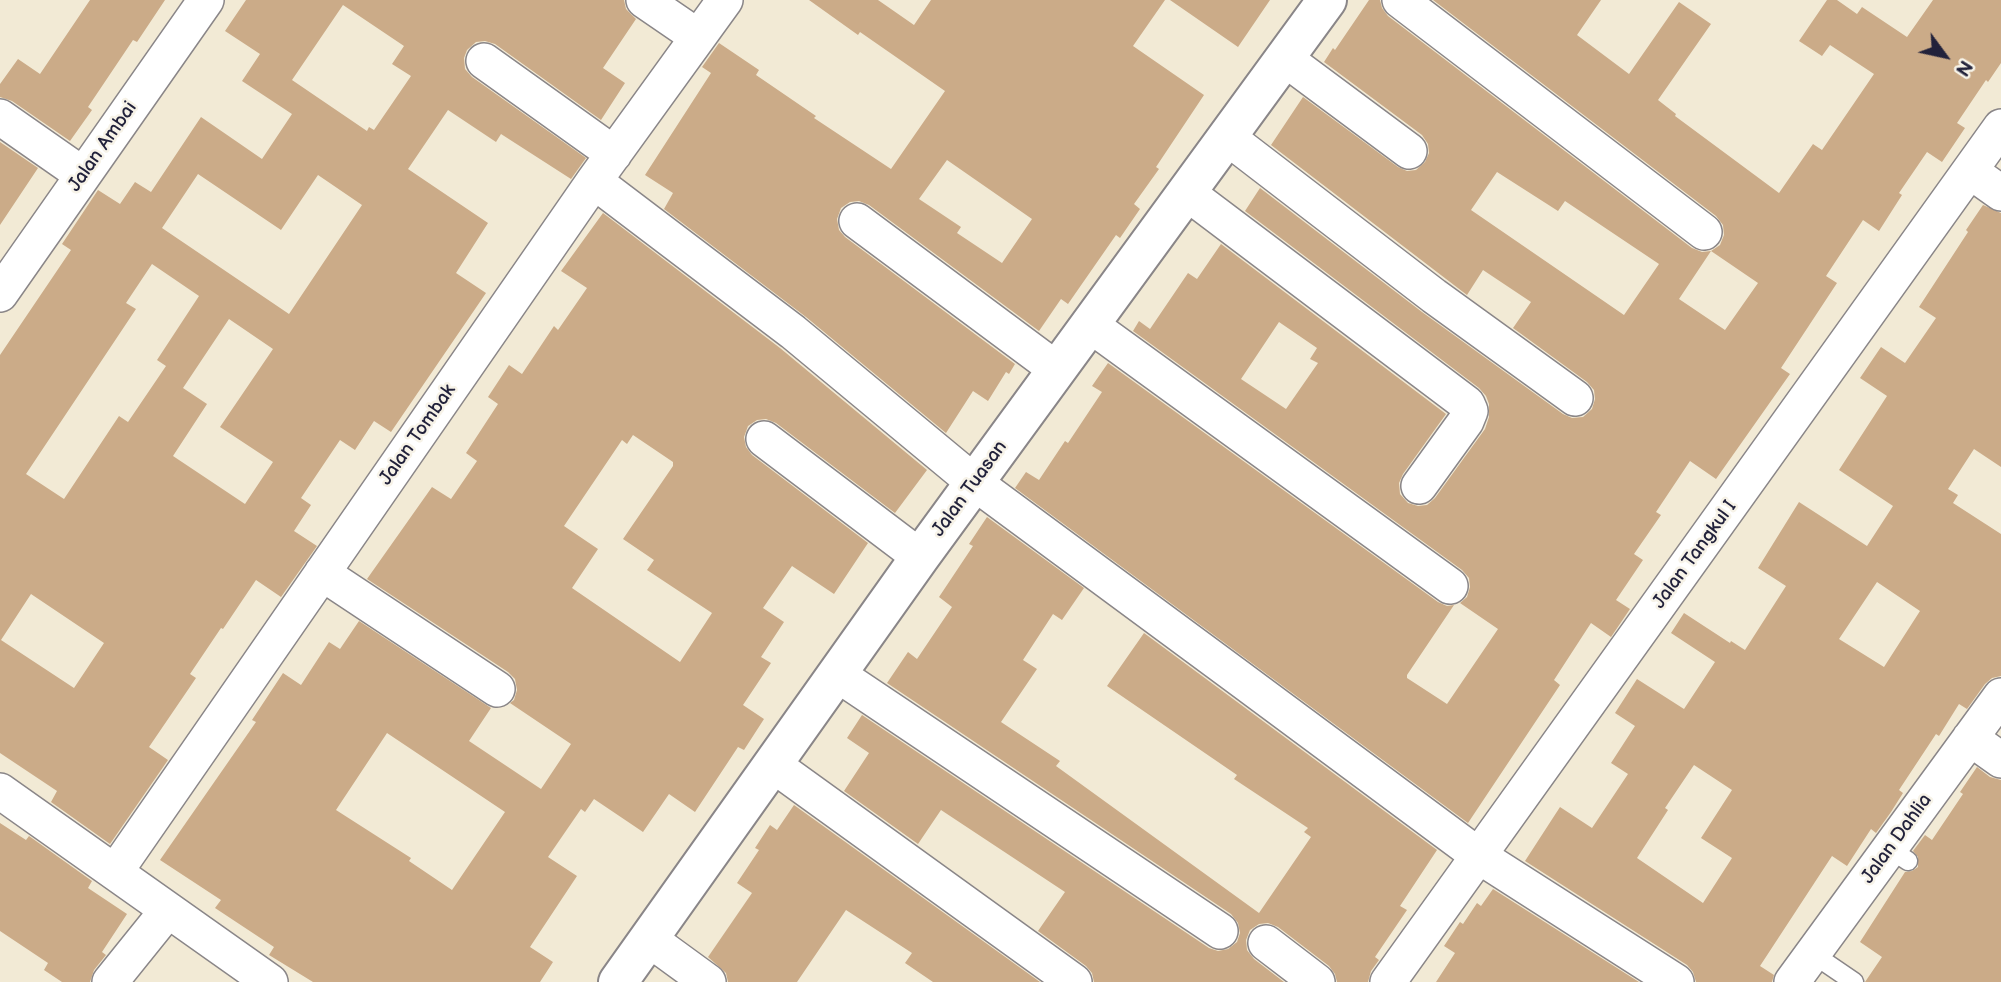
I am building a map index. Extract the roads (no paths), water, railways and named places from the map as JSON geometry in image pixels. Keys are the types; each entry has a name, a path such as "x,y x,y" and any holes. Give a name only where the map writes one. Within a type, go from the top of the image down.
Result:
{"street":[{"name":"Jalan Ambai","path":"0,294 206,0"},
{"path":"645,0 698,37"},
{"name":"Jalan Tombak","path":"115,872 604,167 725,0"},
{"name":"Jalan Tuasan","path":"618,982 920,557 1327,0"},
{"path":"1400,0 1704,232"},
{"path":"1284,58 1409,151"},
{"path":"484,61 793,331 975,483 1479,856 1676,982"},
{"path":"0,117 83,175"},
{"name":"Jalan Tangkul I","path":"1388,982 2001,127"},
{"path":"1227,137 1423,288 1575,398"},
{"path":"1970,172 2001,193"},
{"path":"1186,192 1467,404 1470,411 1466,421 1419,486"},
{"path":"857,221 1056,369"},
{"path":"1089,324 1450,586"},
{"path":"764,439 920,557"},
{"path":"322,573 497,689"},
{"path":"837,674 1220,931"},
{"name":"Jalan Dahlia","path":"1792,982 1812,954 1899,855 1970,738 2001,696"},
{"path":"1970,738 2001,760"},
{"path":"772,764 1074,982"},
{"path":"0,791 270,982"},
{"path":"110,982 168,910"},
{"path":"649,939 708,982"},
{"path":"1266,943 1317,982"}],"lane":[{"path":"1812,954 1854,982"}]}
